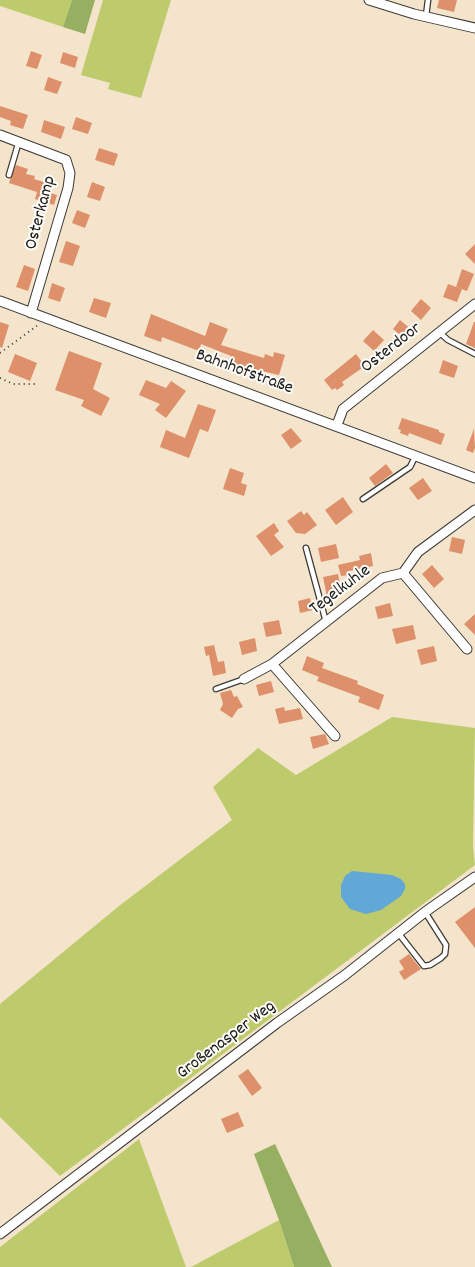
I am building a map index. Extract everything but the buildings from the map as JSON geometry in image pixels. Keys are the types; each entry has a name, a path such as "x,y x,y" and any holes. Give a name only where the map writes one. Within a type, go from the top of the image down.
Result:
{"street":[{"path":"369,0 414,14 475,28"},
{"name":"Osterkamp","path":"0,135 66,160 70,173 68,188 31,312"},
{"name":"Bahnhofstraße","path":"0,301 475,478"},
{"name":"Osterdoor","path":"337,425 343,409 475,304"},
{"path":"467,649 403,573 418,552 475,510"},
{"name":"Tegelkuhle","path":"244,679 272,664 382,578 403,573"},
{"path":"272,664 335,736"},
{"name":"Großenasper Weg","path":"0,1234 269,1029 399,934 425,912 475,878"}],"lane":[{"path":"426,17 428,0"},
{"path":"9,175 19,141"},
{"path":"439,332 448,340 475,354"},
{"path":"364,499 410,467 416,455"},
{"path":"306,548 326,622"},
{"path":"216,689 244,679"},
{"path":"399,934 424,966 430,965 441,958 447,950 446,945 425,912"}],"path":[{"path":"0,353 35,329 44,317"},
{"path":"0,378 13,384 35,384"}],"green space":[{"path":"0,0 72,0 63,27 0,6"},
{"path":"72,0 95,0 85,34 63,27"},
{"path":"103,0 171,0 141,98 108,89 110,83 81,75"},
{"path":"392,717 475,728 473,846 475,865 60,1176 0,1117 0,1004 119,906 232,820 213,787 258,748 296,775"},
{"path":"139,1139 186,1267 0,1267 0,1247"},
{"path":"275,1144 332,1267 294,1267 279,1220 254,1154"},
{"path":"279,1220 294,1267 191,1267"}],"water":[{"path":"352,871 392,875 401,879 405,884 405,889 401,896 381,910 366,914 350,909 341,897 341,885 345,876"}]}
